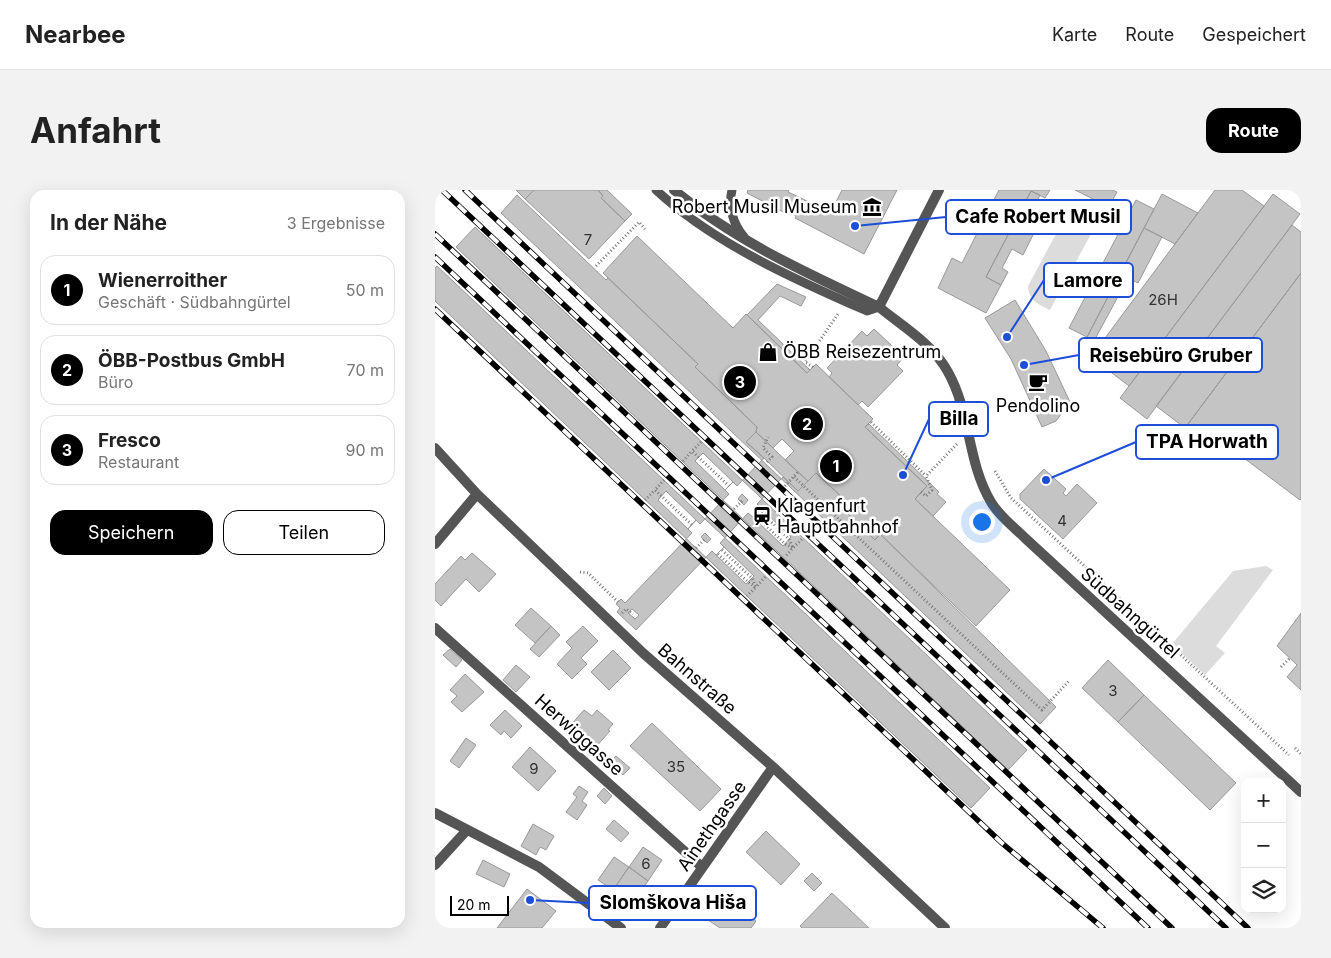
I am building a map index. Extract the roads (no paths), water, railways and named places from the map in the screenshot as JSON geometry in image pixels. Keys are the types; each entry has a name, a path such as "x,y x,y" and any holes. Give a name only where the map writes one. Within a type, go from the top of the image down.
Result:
{"street":[{"name":"Südbahngürtel","path":"674,190 700,212 751,244 809,275 879,307 911,332 947,370 960,397 975,466 992,504 1025,538 1252,744 1301,792"},
{"path":"879,307 939,190"},
{"name":"Bahnstraße","path":"435,448 477,494 643,654 773,767 945,928"},
{"path":"435,544 477,494"},
{"name":"Herwiggasse","path":"435,628 702,867"},
{"name":"Ainethgasse","path":"659,928 773,767"},
{"path":"435,813 539,867 621,928"},
{"path":"435,865 467,830"}],"lane":[{"path":"732,190 731,209 736,227 751,244"},
{"path":"657,191 717,236 769,264 867,312 879,307"}],"railway":[{"path":"442,190 1226,928"},
{"path":"465,190 1248,928"},
{"path":"435,234 1172,928"},
{"path":"435,257 1148,928"},
{"path":"435,309 1003,844 1103,928"}],"place":[{"name":"Robert Musil Museum","path":"872,207"},
{"name":"Cafe Robert Musil","path":"855,226"},
{"name":"Lamore","path":"1007,337"},
{"name":"ÖBB Reisezentrum","path":"768,352"},
{"name":"Reisebüro Gruber","path":"1024,365"},
{"name":"Fresco","path":"740,382"},
{"name":"Pendolino","path":"1038,382"},
{"name":"ÖBB-Postbus GmbH","path":"807,424"},
{"name":"Wienerroither","path":"836,466"},
{"name":"Billa","path":"903,475"},
{"name":"TPA Horwath","path":"1046,480"},
{"name":"Klagenfurt Hauptbahnhof","path":"762,516"},
{"name":"Slomškova Hiša","path":"530,900"}]}
